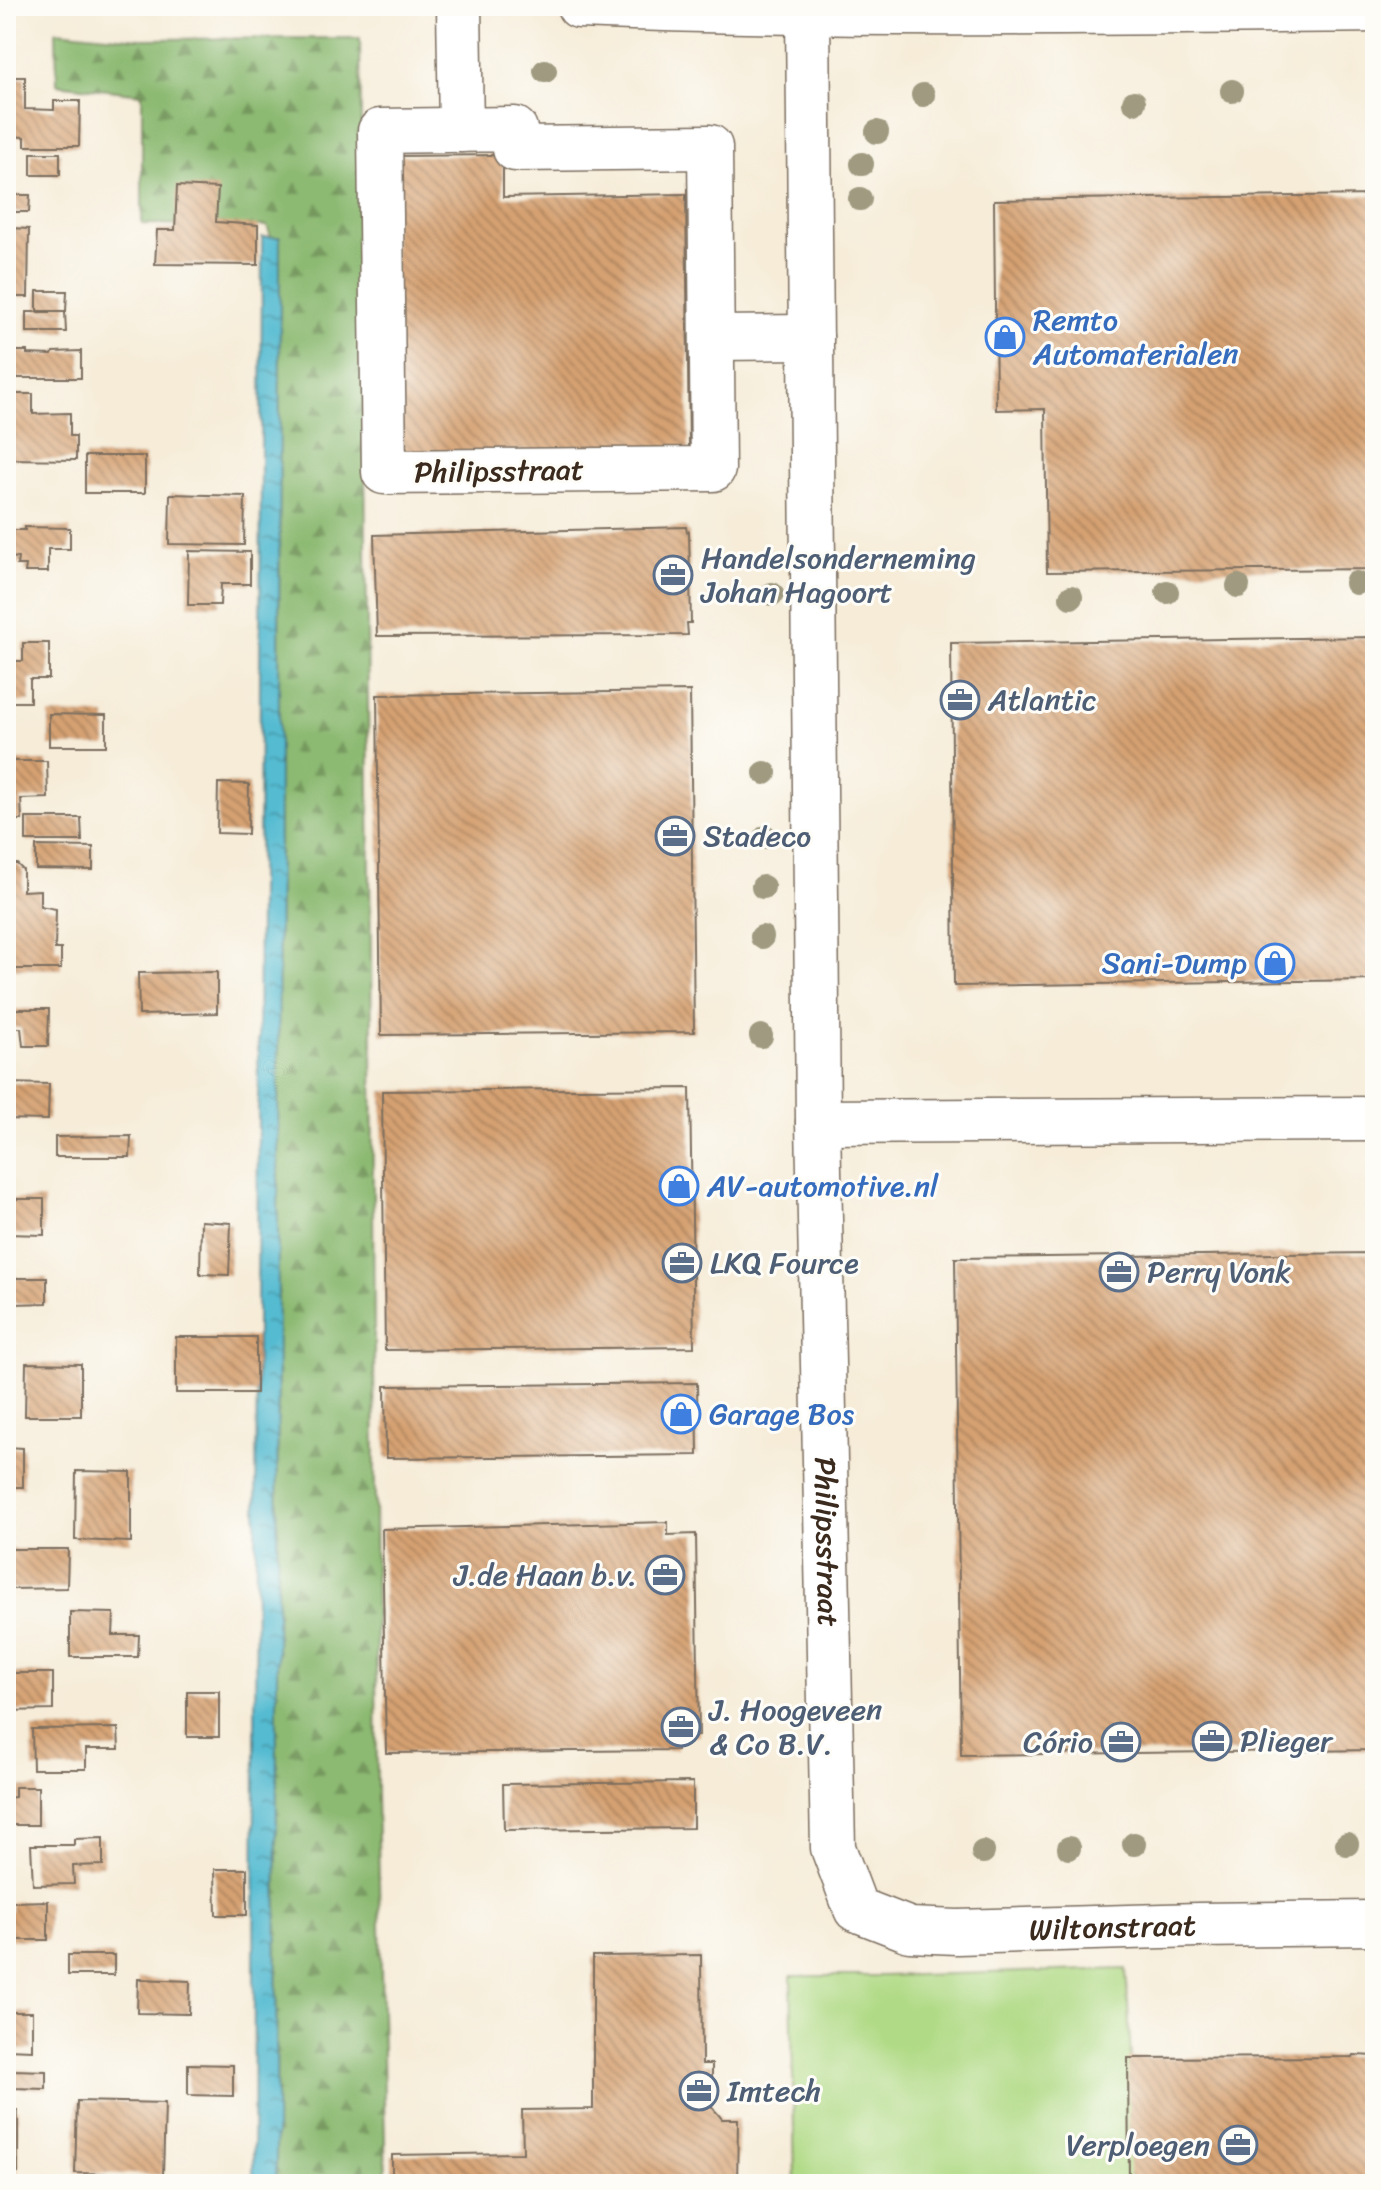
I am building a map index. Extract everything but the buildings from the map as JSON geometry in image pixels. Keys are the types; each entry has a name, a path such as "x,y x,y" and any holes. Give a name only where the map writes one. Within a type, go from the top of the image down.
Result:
{"street":[{"path":"459,6 461,130"},
{"path":"579,6 808,12 1375,10"},
{"name":"Philipsstraat","path":"808,12 818,1122 833,1848 856,1909"},
{"name":"Philipsstraat","path":"515,129 515,149 710,147 712,338 713,469 384,472 380,131 515,129"},
{"path":"712,338 811,337"},
{"path":"818,1122 1375,1119"},
{"name":"Wiltonstraat","path":"856,1909 910,1930 957,1932 1375,1923"}],"green space":[{"path":"56,31 139,39 360,38 377,1795 386,2184 276,2184 280,238 271,237 267,226 142,224 142,94 57,84"},
{"path":"1126,1969 1131,2059 1131,2184 795,2184 791,1976"}],"water":[{"path":"262,237 280,237 276,2184 253,2184"}],"place":[{"name":"Remto Automaterialen","path":"1005,337"},
{"name":"Handelsonderneming Johan Hagoort","path":"673,575"},
{"name":"Atlantic","path":"960,700"},
{"name":"Stadeco","path":"675,836"},
{"name":"Sani-Dump","path":"1275,963"},
{"name":"AV-automotive.nl","path":"679,1186"},
{"name":"LKQ Fource","path":"682,1263"},
{"name":"Perry Vonk","path":"1119,1272"},
{"name":"Garage Bos","path":"681,1414"},
{"name":"J.de Haan b.v.","path":"665,1575"},
{"name":"J. Hoogeveen & Co B.V.","path":"681,1727"},
{"name":"Plieger","path":"1212,1741"},
{"name":"Cório","path":"1121,1742"},
{"name":"Imtech","path":"699,2091"},
{"name":"Verploegen","path":"1238,2145"}]}
